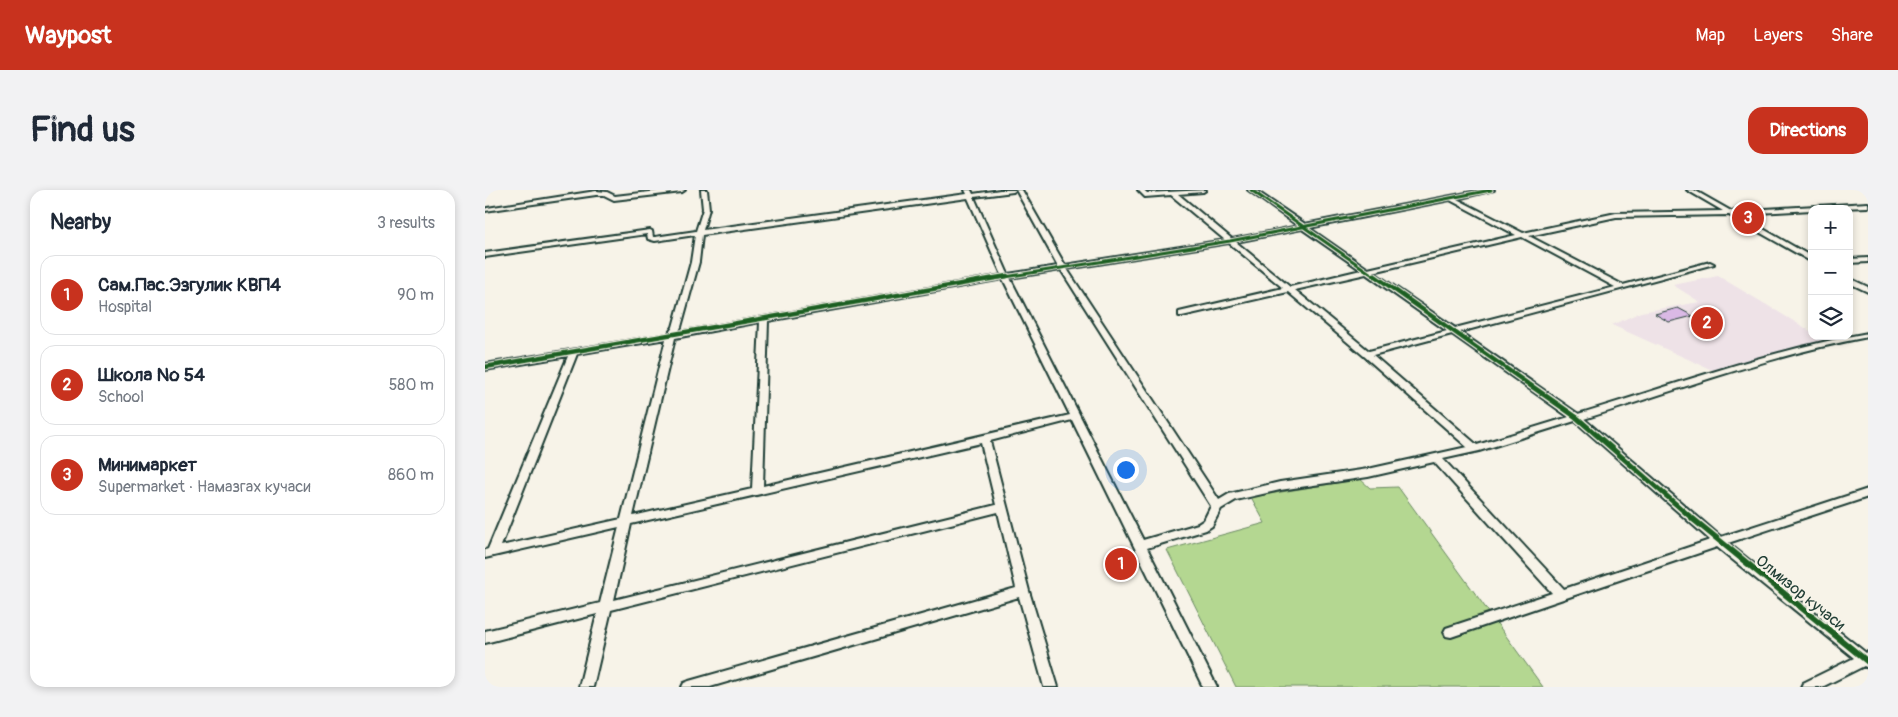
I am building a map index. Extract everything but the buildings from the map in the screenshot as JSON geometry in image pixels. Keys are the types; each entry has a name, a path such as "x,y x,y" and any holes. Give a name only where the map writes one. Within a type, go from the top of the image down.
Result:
{"street":[{"path":"550,199 558,190"},
{"path":"486,212 550,199 596,193 605,193 614,198 682,190"},
{"path":"586,687 671,336 677,327 695,262 705,209 705,190"},
{"path":"485,255 650,232 650,238 655,239 699,234 969,193 1013,190"},
{"path":"1019,190 1063,268 1217,506"},
{"path":"1141,190 1145,195 1203,190"},
{"name":"Олмизор кучаси","path":"1251,190 1576,417 1718,541 1867,660"},
{"path":"485,367 671,336 934,288 1231,241 1491,190"},
{"path":"1691,190 1808,258"},
{"path":"969,193 1006,277 1074,417 1210,687"},
{"path":"1173,193 1367,354 1475,450"},
{"path":"1451,198 1622,287"},
{"path":"1183,314 1616,215 1730,213 1868,204"},
{"path":"1853,261 1868,260"},
{"path":"1367,354 1710,264"},
{"path":"1853,282 1868,290"},
{"path":"757,492 764,319"},
{"path":"1139,546 1202,527 1208,522 1217,506 1233,497 1271,488 1368,473 1475,450 1757,362 1840,340 1868,335"},
{"path":"489,553 573,353"},
{"path":"489,553 1074,417"},
{"path":"985,439 1023,591 1051,687"},
{"path":"1436,458 1561,594"},
{"path":"1451,632 1718,541 1868,493"},
{"path":"485,637 1002,507"},
{"path":"689,687 1023,591"},
{"path":"1808,687 1867,660"}],"shaded area":[{"path":"1718,276 1808,330 1808,340 1826,340 1829,342 1719,373 1612,325 1641,312 1700,302 1673,285"}],"green space":[{"path":"1360,479 1370,488 1398,487 1543,687 1236,687 1167,550 1265,523 1251,497"}],"cycle path":[{"path":"1251,190 1576,417 1718,541 1868,662"},
{"path":"485,367 671,336 934,288 1230,241 1491,190"}],"place":[{"name":"Минимаркет","path":"1748,218"},
{"name":"Школа № 54","path":"1707,323"},
{"name":"Сам.Пас.Эзгулик КВП4","path":"1121,564"}]}
